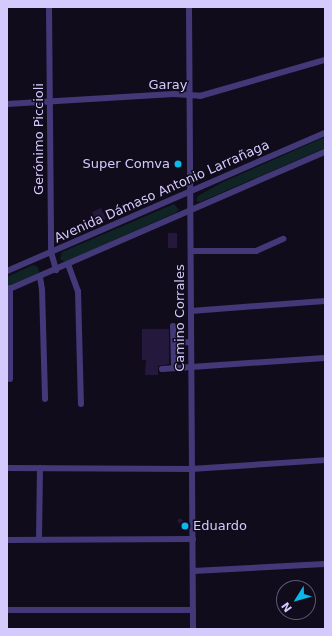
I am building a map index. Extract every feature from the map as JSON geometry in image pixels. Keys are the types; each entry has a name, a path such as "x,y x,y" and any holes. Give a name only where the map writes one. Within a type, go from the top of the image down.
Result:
{"street":[{"name":"Gerónimo Piccioli","path":"49,7 51,252 56,270"},
{"name":"Camino Corrales","path":"189,7 193,629"},
{"name":"Garay","path":"7,104 50,100 189,95 200,96 325,60"},
{"name":"Avenida Dámaso Antonio Larrañaga","path":"7,271 325,133"},
{"path":"10,378 9,289 56,270 325,152"},
{"path":"191,251 256,251 283,239"},
{"path":"68,264 78,291 81,404"},
{"path":"40,276 42,289 45,399"},
{"path":"191,311 325,300"},
{"path":"173,326 174,368"},
{"path":"174,343 191,342"},
{"path":"162,369 325,358"},
{"path":"7,468 191,469 325,460"},
{"path":"39,539 40,468"},
{"path":"7,540 193,539"},
{"path":"193,571 325,564"},
{"path":"7,610 193,610"}],"green space":[{"path":"325,137 325,148 200,202 196,201 198,196 223,182"},
{"path":"174,204 179,210 175,213 65,262 60,259 62,252"},
{"path":"33,265 38,267 39,273 7,287 7,277"}],"building":[{"path":"101,208 106,219 97,223 92,212"},
{"path":"168,233 177,233 177,248 168,248"},
{"path":"142,329 169,329 169,364 158,366 158,375 145,375 146,360 142,360"},
{"path":"180,518 185,522 185,530 180,530 180,524 177,521"}],"place":[{"name":"Super Comva","path":"178,164"},
{"name":"Eduardo","path":"185,526"}]}
